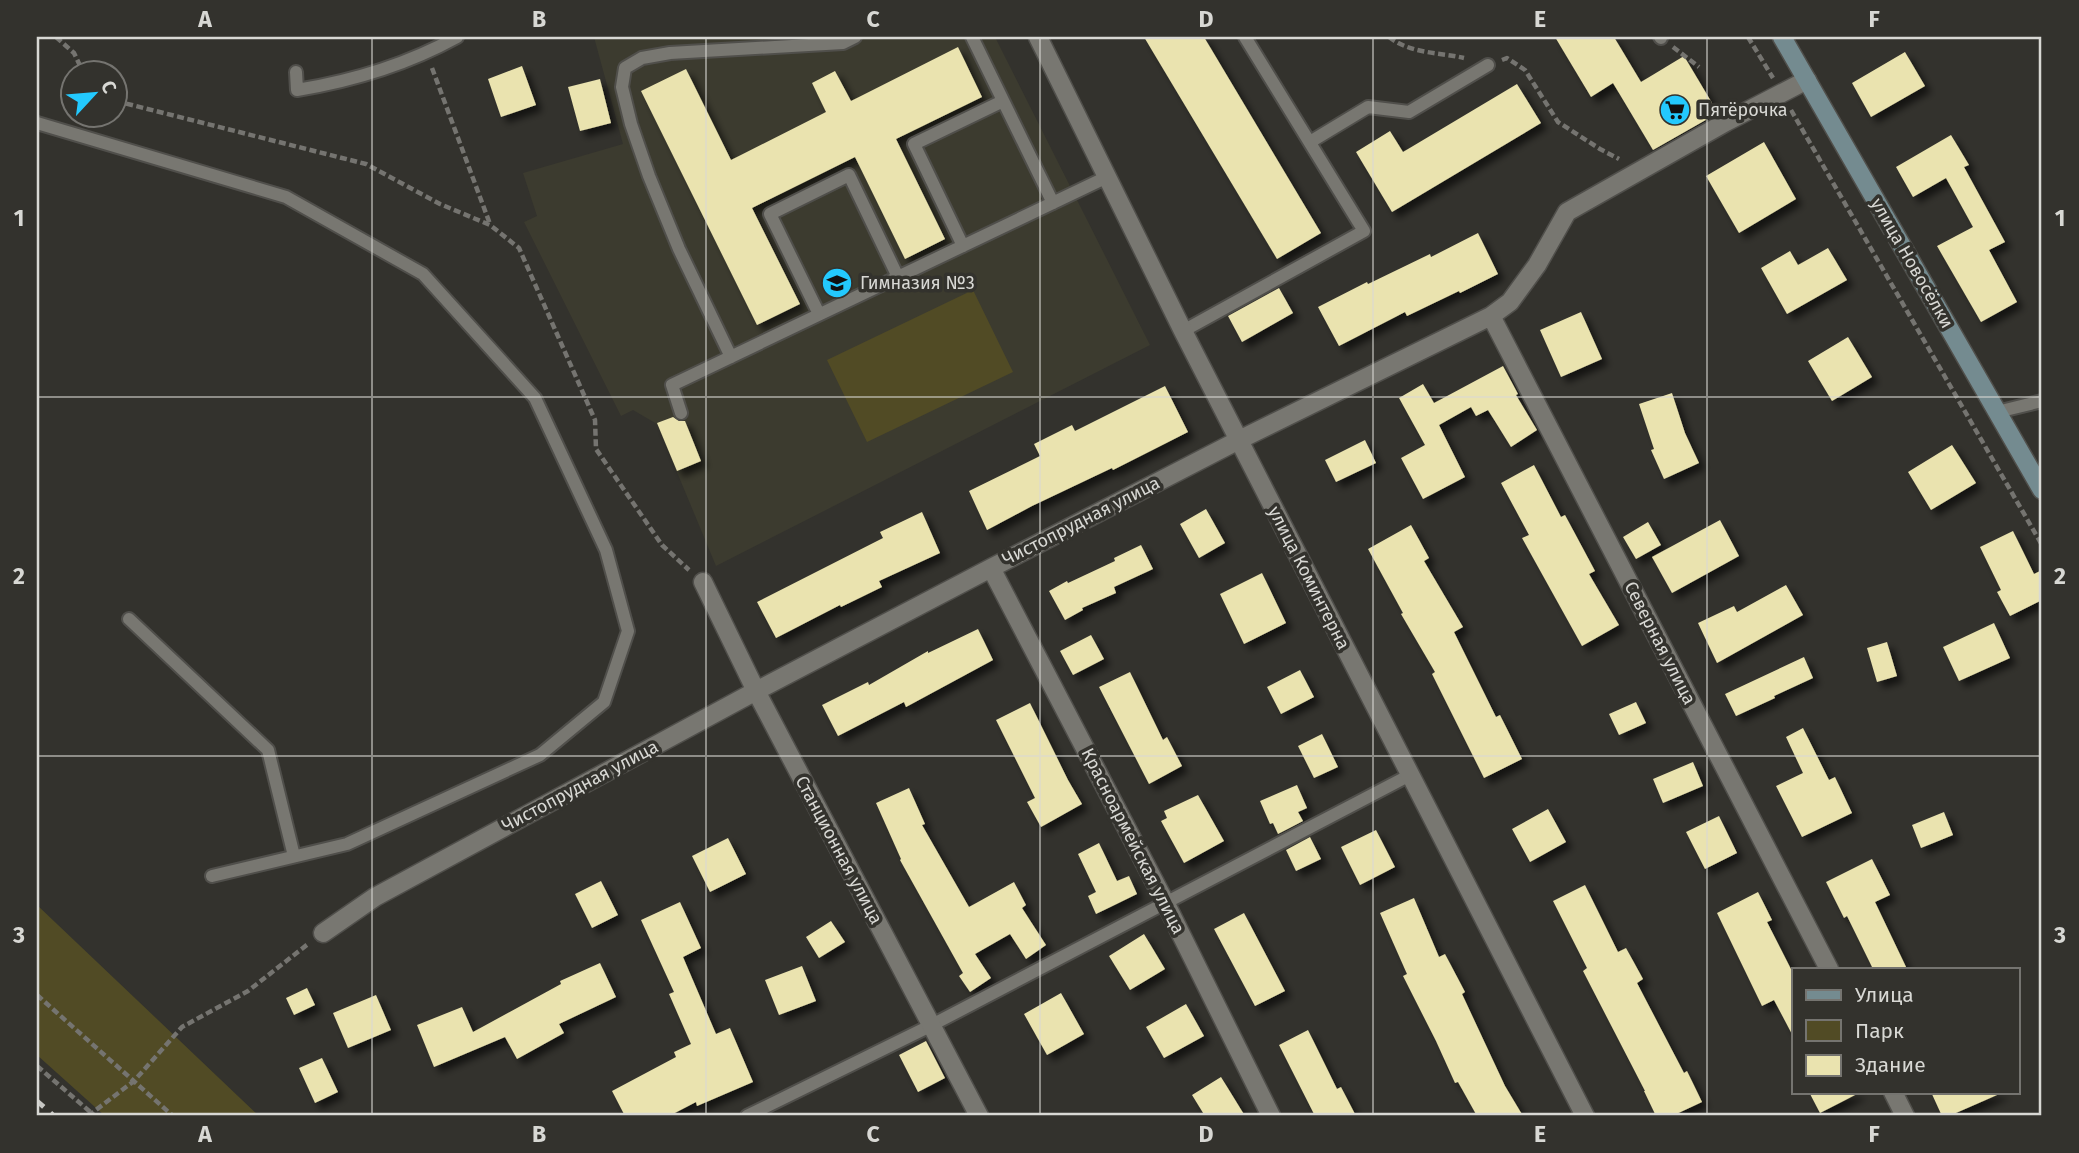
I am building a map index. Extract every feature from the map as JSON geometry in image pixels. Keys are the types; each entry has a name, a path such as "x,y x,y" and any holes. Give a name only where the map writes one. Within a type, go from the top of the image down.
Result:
{"street":[{"name":"улица Коминтерна","path":"1038,37 1183,331 1586,1116"},
{"name":"улица Новосёлки","path":"1782,37 2042,490"},
{"name":"Чистопрудная улица","path":"323,933 375,897 756,691 1239,440 1491,316 1510,302 1517,293 1537,265 1567,212 1737,116 1807,80"},
{"name":"Северная улица","path":"1491,316 1828,968"},
{"name":"Красноармейская улица","path":"991,568 1165,902 1271,1116"},
{"name":"Станционная улица","path":"703,582 756,691 979,1116"},
{"path":"1894,1094 1905,1116"}],"lane":[{"path":"296,72 297,90 334,84 427,54 457,37"},
{"path":"731,357 679,249 649,176 631,124 622,87 625,68 642,58 670,53 843,43 855,37"},
{"path":"972,37 1053,203"},
{"path":"1183,331 1364,231 1245,37"},
{"path":"1310,142 1368,107 1409,112 1488,65"},
{"path":"963,246 914,144 1003,101"},
{"path":"37,123 286,197 424,274 535,398 606,550 628,631 604,702 540,755 347,844 212,876"},
{"path":"819,314 770,214 849,175 898,276"},
{"path":"681,413 672,385 1107,177"},
{"path":"1997,412 2042,401"},
{"path":"129,619 268,750 294,856"},
{"path":"747,1116 930,1026 1410,775"}],"path":[{"path":"56,37 74,53 77,60"},
{"path":"1389,37 1399,45 1488,65 1507,58 1525,70 1558,121 1600,149 1642,170"},
{"path":"1661,37 1699,67"},
{"path":"1748,37 2042,545"},
{"path":"427,54 490,225"},
{"path":"37,1066 92,1115 134,1081 182,1027 248,991 323,933"},
{"path":"37,995 173,1116"}],"shaded area":[{"name":"Гимназия №3","path":"594,37 995,37 1150,345 716,566 657,424 633,410 621,416 524,222 537,216 523,173 623,144"}],"green space":[{"path":"973,290 1013,372 867,442 827,360"},
{"path":"37,905 259,1116 105,1116 37,1055"}],"building":[{"path":"1144,37 1204,37 1321,233 1277,259"},
{"path":"1555,37 1614,37 1641,82 1684,56 1718,113 1653,150 1613,83 1591,97"},
{"path":"958,47 982,97 896,139 945,239 905,259 855,157 752,208 800,304 757,325 641,91 686,69 731,160 826,112 812,83 835,71 851,101"},
{"path":"1905,52 1925,86 1871,117 1852,83"},
{"path":"522,66 536,105 501,117 488,79"},
{"path":"600,79 611,123 580,131 568,87"},
{"path":"1517,84 1541,123 1392,212 1356,152 1390,131 1403,152"},
{"path":"1951,135 1969,165 1964,167 2005,242 1989,250 2017,302 1981,322 1937,246 1973,227 1946,178 1913,197 1896,167"},
{"path":"1764,142 1796,199 1739,233 1706,176"},
{"path":"1478,233 1498,274 1407,316 1405,312 1339,346 1318,307 1367,282 1368,284 1430,254 1431,257"},
{"path":"1828,248 1847,280 1787,314 1761,268 1790,251 1798,265"},
{"path":"1279,288 1293,313 1242,342 1228,316"},
{"path":"1581,312 1602,359 1561,377 1540,330"},
{"path":"1848,337 1872,377 1832,401 1808,361"},
{"path":"1503,366 1518,394 1516,395 1537,430 1511,447 1488,410 1476,416 1471,407 1439,425 1465,477 1423,499 1401,458 1425,445 1399,398 1423,384 1434,403"},
{"path":"1165,386 1188,432 987,530 969,491 1040,456 1034,444 1072,425 1075,431"},
{"path":"1672,393 1685,433 1699,463 1664,479 1651,450 1654,449 1639,404"},
{"path":"673,417 685,421 701,461 677,471 657,423"},
{"path":"1365,440 1376,463 1336,482 1325,460"},
{"path":"1952,445 1976,483 1931,510 1908,472"},
{"path":"1534,465 1561,517 1565,515 1595,571 1589,574 1619,625 1582,646 1522,538 1529,535 1501,483"},
{"path":"1206,509 1225,543 1199,558 1180,524"},
{"path":"922,512 940,553 879,581 882,587 776,638 757,602 883,538 880,532"},
{"path":"1720,520 1739,556 1672,593 1652,557"},
{"path":"1648,522 1661,545 1636,559 1623,537"},
{"path":"1411,525 1429,558 1424,561 1463,627 1454,632 1496,717 1500,715 1522,759 1484,778 1432,674 1435,672 1401,614 1403,613 1368,549"},
{"path":"2013,531 2034,574 2042,570 2042,600 2010,616 1997,592 2001,590 1980,547"},
{"path":"1141,545 1153,569 1114,587 1116,593 1082,608 1083,610 1065,620 1049,591 1115,561 1114,558"},
{"path":"1262,573 1286,623 1244,644 1220,594"},
{"path":"1786,585 1803,615 1717,663 1698,623 1734,606 1737,612"},
{"path":"1994,623 2010,658 1959,681 1943,647"},
{"path":"978,629 993,660 906,707 904,702 838,736 822,705 868,682 869,685 928,651"},
{"path":"1091,635 1104,659 1073,675 1060,651"},
{"path":"1887,642 1897,676 1877,682 1867,648"},
{"path":"1804,657 1813,678 1736,716 1725,694"},
{"path":"1300,670 1314,697 1281,714 1267,687"},
{"path":"1130,672 1163,740 1167,737 1182,766 1149,784 1099,687"},
{"path":"1636,702 1646,723 1619,735 1609,714"},
{"path":"1030,703 1082,804 1041,827 1027,802 1035,798 996,720"},
{"path":"1803,728 1829,780 1835,777 1852,813 1802,837 1776,786 1803,773 1786,737"},
{"path":"1322,734 1338,767 1314,778 1298,746"},
{"path":"1693,762 1703,786 1663,803 1653,779"},
{"path":"1297,785 1307,808 1298,812 1303,821 1278,834 1273,823 1270,824 1260,801"},
{"path":"909,788 925,824 922,825 969,907 1014,882 1026,905 1022,908 1046,945 1026,959 1010,934 975,954 991,978 970,992 959,976 963,973 900,860 876,803"},
{"path":"1198,795 1224,841 1184,863 1161,821 1167,818 1164,811"},
{"path":"1548,809 1566,842 1530,862 1512,829"},
{"path":"1944,812 1953,835 1921,848 1912,825"},
{"path":"1719,816 1737,853 1705,869 1686,832"},
{"path":"1376,830 1395,867 1360,885 1341,847"},
{"path":"1310,837 1321,859 1296,871 1286,850"},
{"path":"728,838 746,874 710,892 692,856"},
{"path":"1099,843 1117,881 1129,876 1137,894 1096,914 1088,896 1096,892 1078,854"},
{"path":"1872,859 1890,895 1875,902 1907,968 1873,968 1847,916 1844,918 1826,882"},
{"path":"601,881 618,915 592,928 575,894"},
{"path":"1585,885 1618,952 1626,948 1643,979 1637,983 1702,1102 1672,1116 1656,1116 1583,971 1587,968 1553,901"},
{"path":"1758,892 1772,920 1767,922 1792,971 1792,1034 1774,1000 1762,1006 1717,913"},
{"path":"1414,898 1439,957 1445,954 1465,992 1462,994 1505,1086 1523,1116 1477,1116 1458,1082 1455,1083 1403,976 1407,974 1380,913"},
{"path":"680,902 701,948 683,957 716,1034 730,1028 753,1082 697,1106 696,1102 669,1116 625,1116 612,1091 676,1057 674,1052 691,1044 669,994 674,992 641,920"},
{"path":"1244,913 1285,991 1255,1006 1214,929"},
{"path":"831,921 845,942 819,958 806,937"},
{"path":"1144,934 1165,969 1130,990 1109,956"},
{"path":"600,963 616,997 559,1024 564,1033 517,1059 505,1037 434,1067 417,1025 462,1007 473,1032 561,984 560,981"},
{"path":"802,966 816,1001 779,1015 765,980"},
{"path":"307,988 315,1005 294,1015 286,998"},
{"path":"1061,993 1084,1034 1047,1055 1024,1014"},
{"path":"376,995 391,1030 348,1048 333,1013"},
{"path":"1186,1004 1204,1036 1164,1058 1146,1027"},
{"path":"1308,1030 1337,1089 1341,1087 1356,1116 1315,1116 1279,1045"},
{"path":"926,1041 945,1078 918,1092 899,1055"},
{"path":"322,1058 338,1092 315,1103 299,1068"},
{"path":"1221,1077 1245,1116 1205,1116 1192,1095"},
{"path":"1810,1094 1857,1094 1820,1113"},
{"path":"1932,1094 1999,1094 1949,1116 1942,1116"}],"railway":[{"path":"37,1101 54,1116"}],"place":[{"name":"Пятёрочка","path":"1675,110"},
{"name":"Гимназия №3","path":"837,283"}]}
